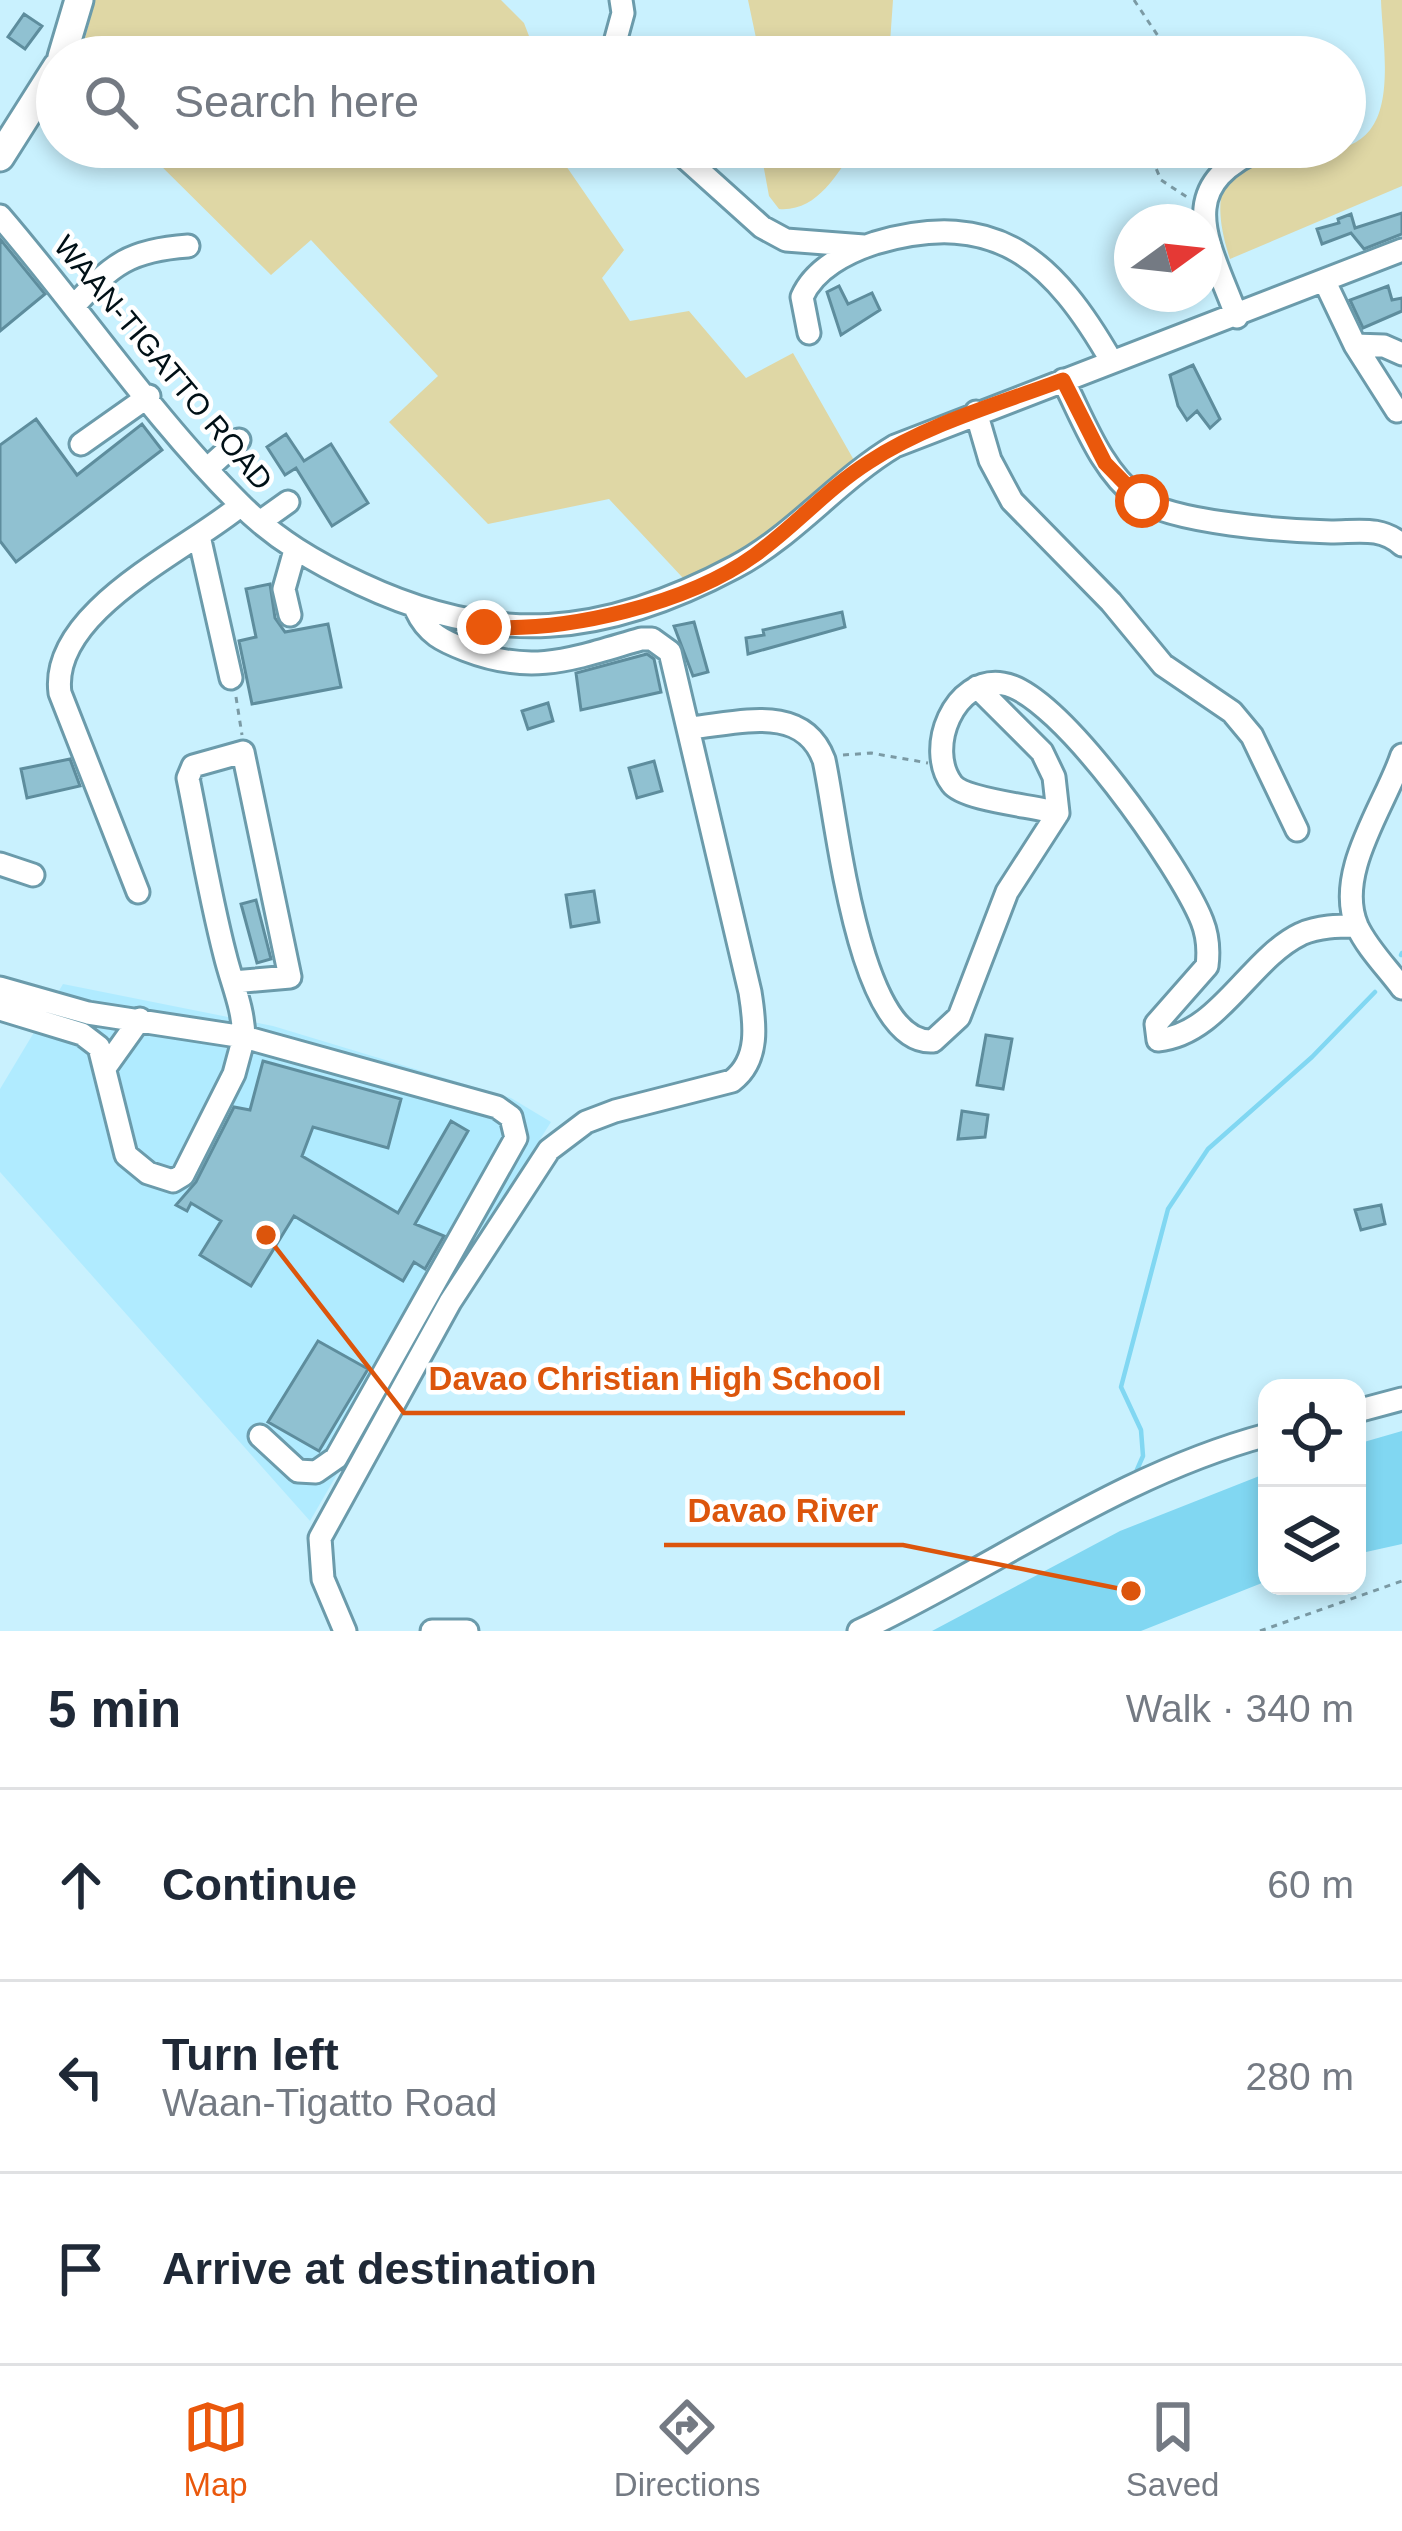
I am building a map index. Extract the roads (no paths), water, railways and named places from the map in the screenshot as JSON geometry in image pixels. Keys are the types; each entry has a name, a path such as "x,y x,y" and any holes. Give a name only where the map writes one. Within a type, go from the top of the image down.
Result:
{"main road":[{"path":"68,36 79,0"},
{"path":"0,157 36,100"}],"street":[{"path":"617,36 621,0"},
{"path":"696,168 762,227 786,240 865,246 934,230 958,230 1014,246 1062,286 1112,362"},
{"path":"1226,168 1210,182 1202,206 1206,235 1237,316"},
{"name":"WAAN-TIGATTO ROAD","path":"0,217 208,469 260,522 295,550 416,610 511,628 575,624 620,612 736,567 866,464 976,412 1402,250"},
{"path":"74,306 120,261 149,250 188,246"},
{"path":"809,333 802,310 807,285 865,246"},
{"path":"1324,282 1354,345 1396,411"},
{"path":"1354,345 1384,346 1402,354"},
{"path":"1063,380 1105,463 1142,501 1182,514 1318,532 1382,532 1402,545"},
{"path":"81,444 149,396"},
{"path":"976,412 990,460 1012,501 1112,602 1163,665 1232,712 1252,736 1298,830"},
{"path":"208,469 239,440"},
{"path":"260,522 288,502"},
{"path":"138,892 60,693 61,666 84,626 113,595 241,505"},
{"path":"200,536 231,678"},
{"path":"290,615 284,589 295,550"},
{"path":"345,1631 323,1580 320,1538 450,1302 549,1150 586,1122 732,1081 744,1072 751,1054 750,992 670,652 652,639 517,666 445,642 431,633 416,610"},
{"path":"1058,813 965,795 952,784 943,763 948,718 977,687 1006,684 1048,708 1131,808 1190,895 1204,925 1207,966 1156,1024 1158,1040 1223,1004 1292,939 1318,928 1357,926"},
{"path":"690,728 796,724 812,734 824,760 871,982 896,1026 922,1042 946,1034 959,1017 1007,892 1058,813 1054,777 1042,752 977,687"},
{"path":"0,988 85,1023 99,1047 126,1155 148,1173 173,1181 198,1152 234,1074 244,1037 239,995 233,984 188,778 193,766 243,752 290,977 233,984"},
{"path":"1402,755 1358,863 1353,889 1357,926 1402,988"},
{"path":"0,864 33,875"},
{"path":"212,1031 233,984"},
{"path":"0,1009 85,1023 140,1019 244,1037 497,1107 512,1117 516,1138 337,1458 316,1472 298,1472 260,1436"},
{"path":"105,1068 140,1019"},
{"path":"1366,1409 1402,1399"},
{"path":"860,1631 1123,1490 1181,1462 1258,1438"},
{"path":"432,1631 466,1631"}],"waterway":[{"path":"1114,1487 1136,1472 1143,1456 1141,1430 1121,1387 1168,1209 1208,1149 1312,1057 1375,992"}],"place":[{"name":"Davao Christian High School","path":"266,1235"},
{"name":"Davao River","path":"1131,1591"}]}
